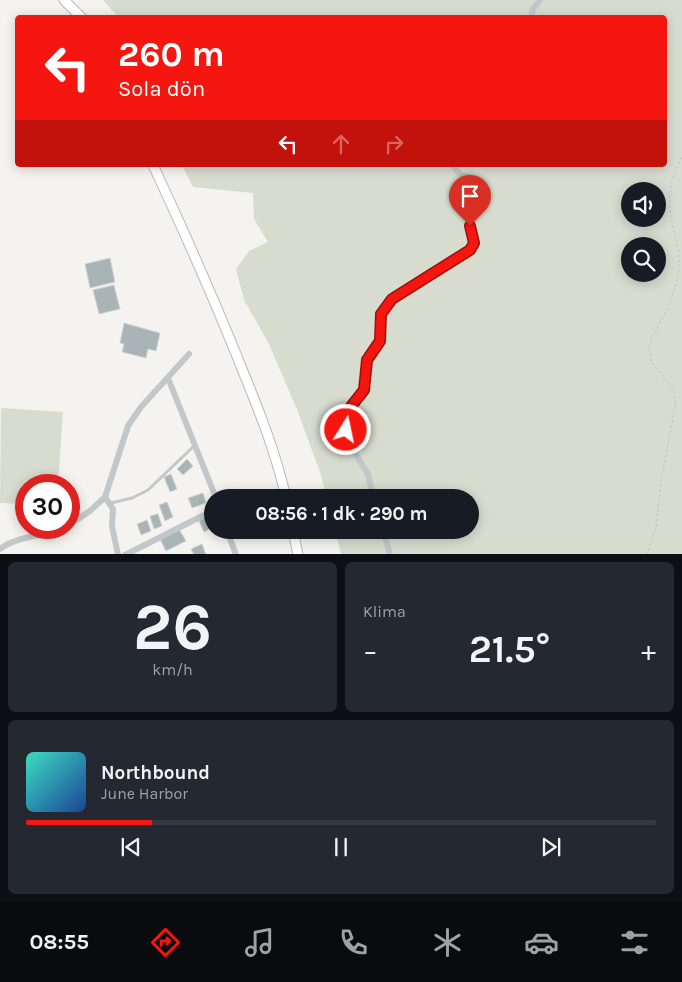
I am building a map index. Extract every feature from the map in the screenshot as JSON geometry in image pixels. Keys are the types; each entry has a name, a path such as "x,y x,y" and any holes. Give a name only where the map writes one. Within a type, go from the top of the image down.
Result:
{"main road":[{"path":"64,0 79,15"},
{"path":"154,167 211,294 262,419 280,470 284,489"},
{"path":"295,539 298,554"}],"street":[{"path":"532,15 533,9 540,0"},
{"path":"371,489 368,474 349,443 346,430 348,415 352,404 364,390 366,364 380,341 381,314 387,303 473,247 471,216 482,195 481,188 476,183 459,174 454,167"},
{"path":"80,518 105,497 128,426 141,407 189,354"},
{"path":"168,378 212,489"},
{"path":"105,497 111,503 114,513 112,526 118,554"},
{"path":"125,554 204,515"},
{"path":"0,549 19,539"},
{"path":"230,539 236,554"},
{"path":"386,539 390,554"}],"lane":[{"path":"111,503 132,498 148,490 194,446"}],"path":[{"path":"647,554 656,527 661,480 676,402 672,387 652,363 649,350 678,277 679,253 673,228 669,192 673,175 682,156"}],"shaded area":[{"path":"103,0 682,0 682,554 341,554 337,539 479,539 479,489 325,489 296,407 268,342 244,300 236,269 249,251 268,242 254,219 253,193 193,187 183,167 667,167 667,15 116,15"},
{"path":"1,408 63,412 59,474 15,474 15,504 0,503"}],"building":[{"path":"110,258 115,282 90,288 85,264"},
{"path":"114,285 120,309 99,314 93,290"},
{"path":"124,323 160,333 156,351 148,349 146,358 122,352 124,344 120,343"},
{"path":"187,459 193,466 183,475 177,469"},
{"path":"171,474 177,489 170,492 164,477"},
{"path":"203,493 204,504 192,508 188,498"},
{"path":"167,502 173,517 165,521 159,505"},
{"path":"158,514 162,526 154,529 150,516"},
{"path":"204,518 204,532 199,521"},
{"path":"147,520 151,531 141,535 137,524"},
{"path":"179,529 186,541 166,551 160,539"},
{"path":"202,544 206,554 194,554 191,549"}],"route":[{"path":"346,430 349,409 362,395 366,384 367,360 379,345 383,308 392,299 470,250 474,243 470,226"}]}
